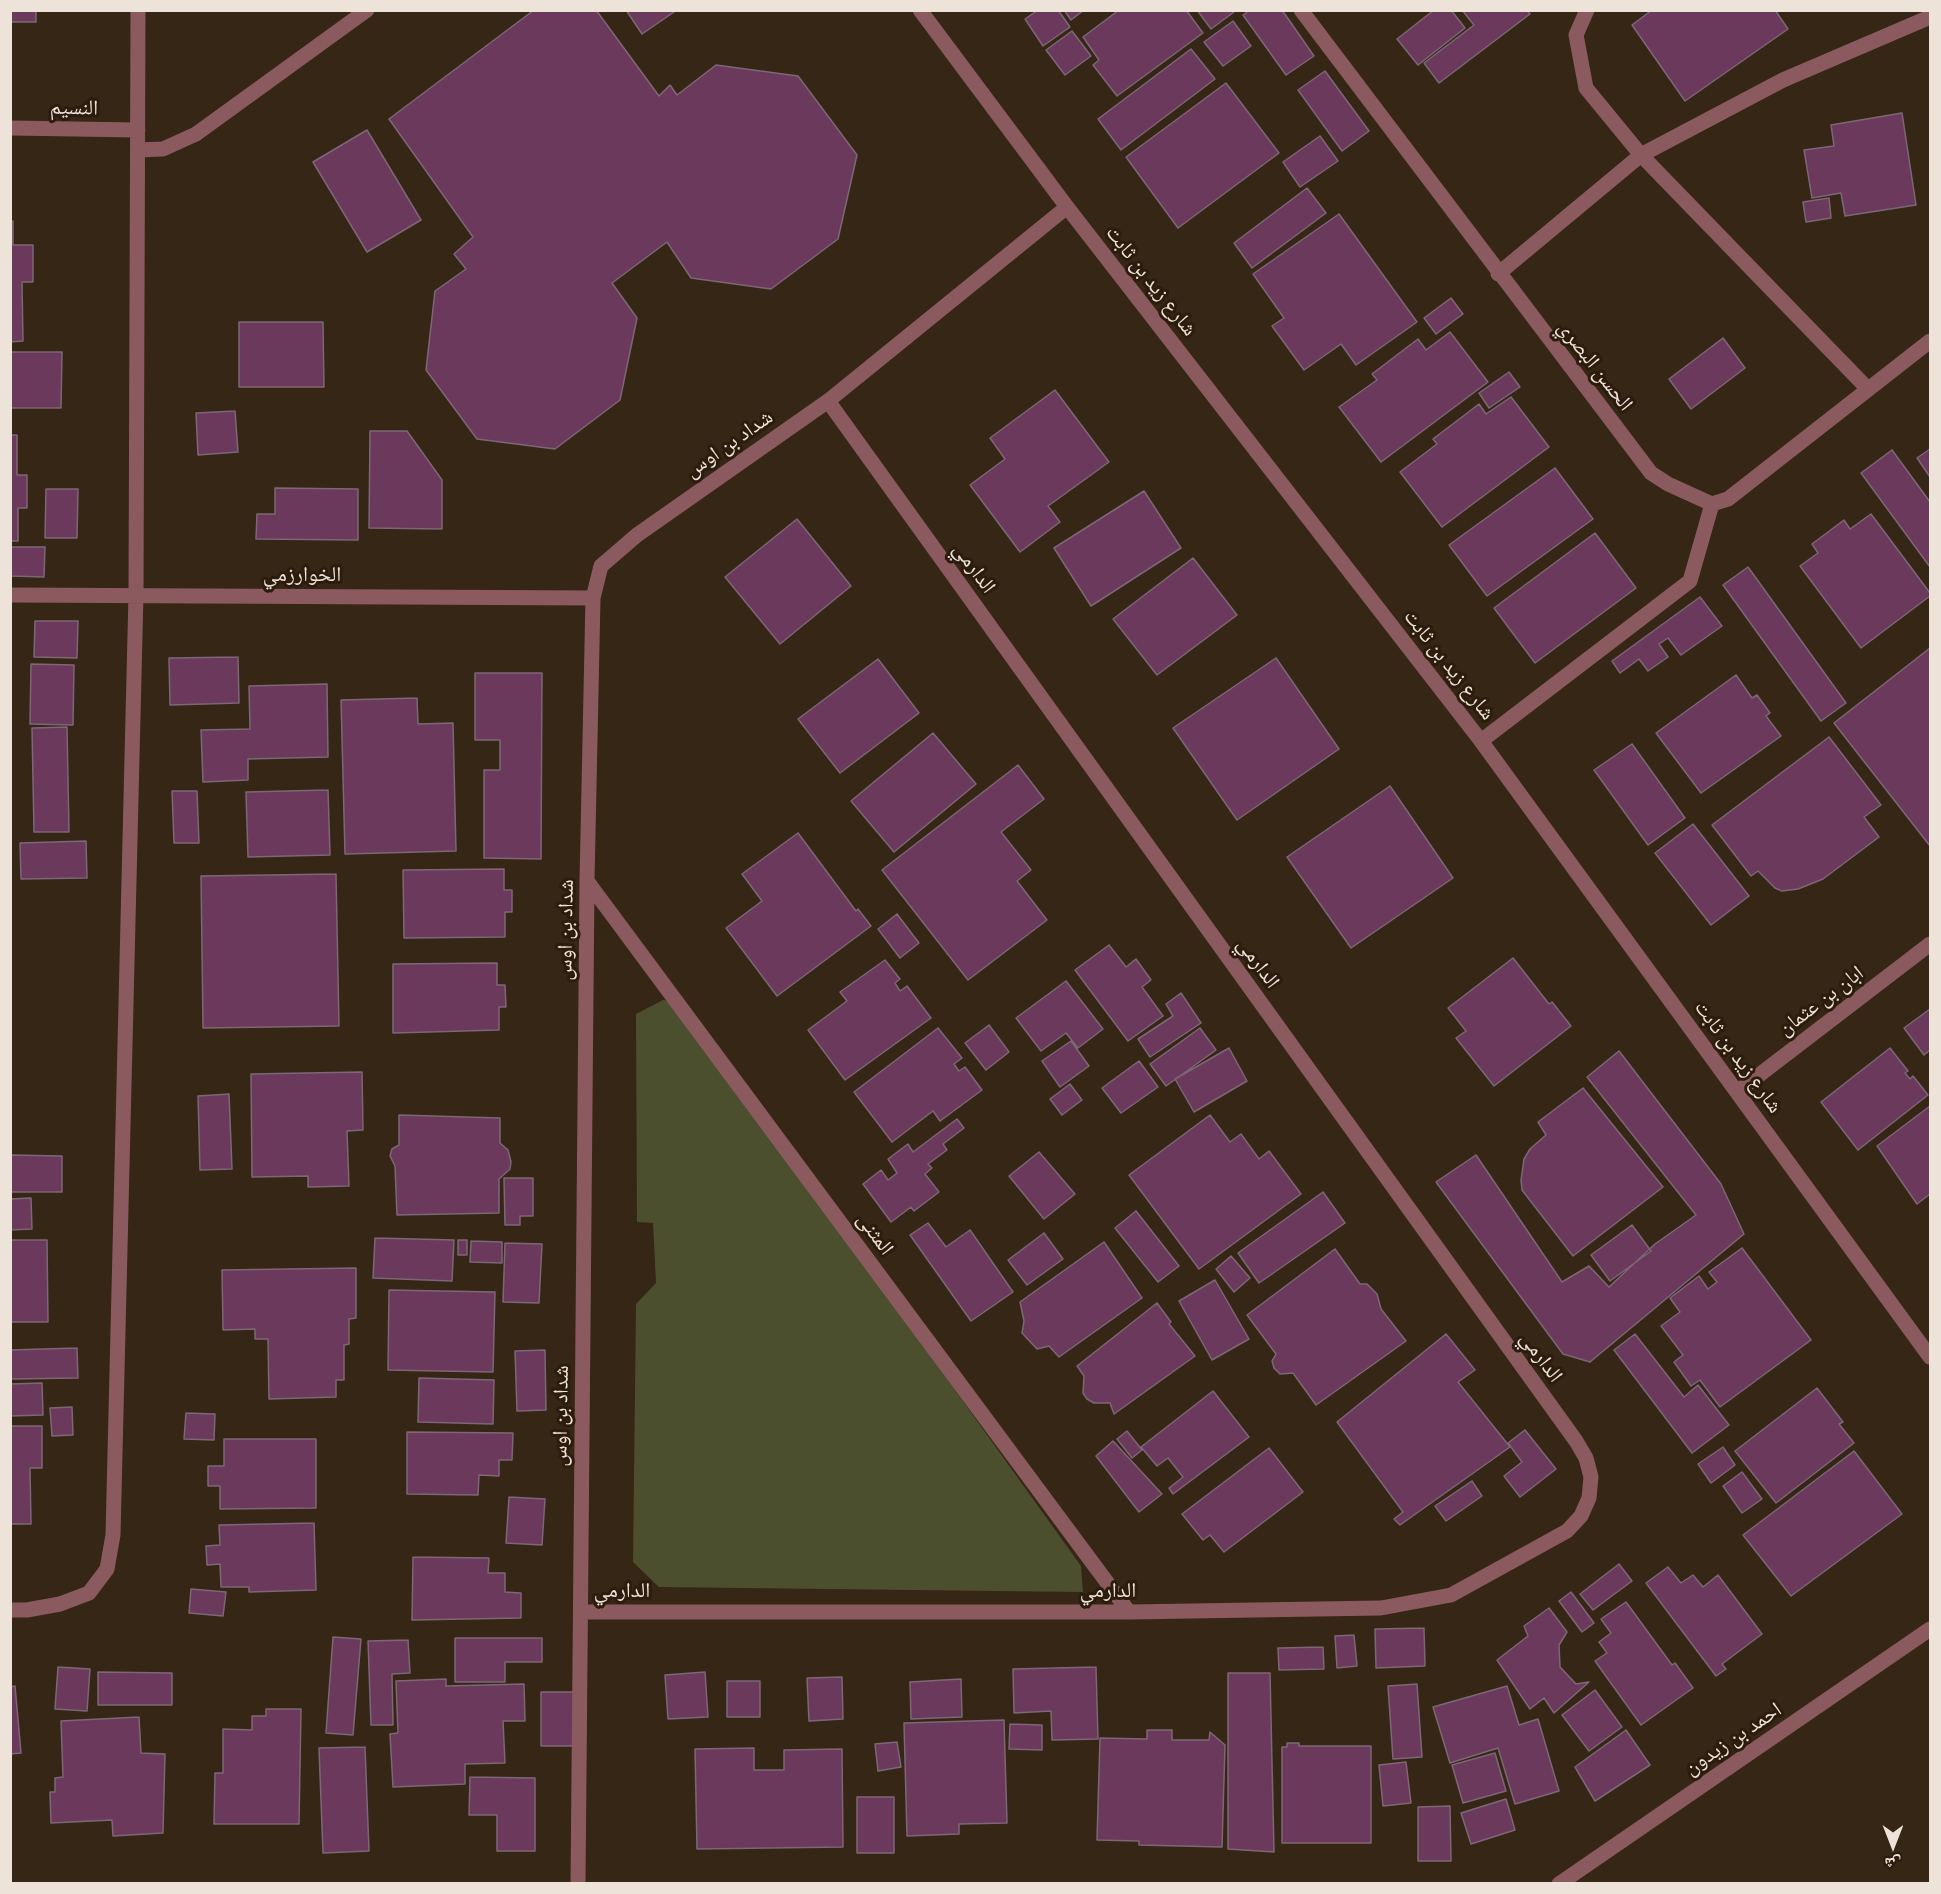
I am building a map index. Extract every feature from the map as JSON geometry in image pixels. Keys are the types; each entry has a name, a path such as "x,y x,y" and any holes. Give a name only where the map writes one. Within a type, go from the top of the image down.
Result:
{"street":[{"path":"138,150 163,149 196,134 367,10"},
{"name":"شارع زيد بن ثابت","path":"920,10 1067,207 1480,741 1930,1357"},
{"name":"الحسن البصري","path":"1300,10 1651,473 1668,484 1712,504"},
{"path":"1587,10 1576,34 1586,88 1641,155 1868,389"},
{"path":"10,1610 27,1610 60,1604 89,1593 107,1569 113,1535 136,594 140,12"},
{"path":"1498,274 1641,155 1783,80 1930,17"},
{"name":"النسيم","path":"10,128 138,130"},
{"name":"شداد بن اوس","path":"578,1884 587,881 593,598 602,566 637,535 828,400 1067,207"},
{"path":"1480,741 1690,581 1712,504 1728,499 1930,341"},
{"name":"الدارمي","path":"580,1611 1129,1612 1381,1608 1451,1595 1567,1531 1581,1516 1589,1498 1591,1478 1586,1458 1576,1441 828,400"},
{"name":"الخوارزمي","path":"10,595 593,598"},
{"name":"المثنى","path":"587,881 1129,1612"},
{"name":"ابان بن عثمان","path":"1737,1092 1930,944"},
{"name":"احمد بن زيدون","path":"1559,1884 1930,1629"}],"green space":[{"path":"663,1000 677,1002 1081,1566 1083,1592 659,1587 633,1562 636,1304 656,1283 653,1223 637,1222 636,1014"}],"building":[{"path":"10,10 36,10 36,22 10,22"},
{"path":"534,10 596,10 659,96 670,85 677,95 716,65 798,76 857,155 838,239 771,289 691,278 667,242 612,283 637,318 620,400 555,449 477,439 426,370 435,291 466,269 454,254 473,237 389,119"},
{"path":"626,10 677,10 642,34"},
{"path":"1038,10 1058,10 1070,27 1043,46 1025,19"},
{"path":"1064,10 1084,10 1071,20"},
{"path":"1119,10 1186,10 1203,33 1117,96 1093,65 1099,60 1083,37"},
{"path":"1197,10 1233,10 1234,12 1211,29"},
{"path":"1250,10 1282,10 1314,56 1286,75 1243,15"},
{"path":"1434,10 1451,10 1465,28 1418,65 1397,39"},
{"path":"1462,10 1527,10 1530,14 1439,83 1424,63 1474,25"},
{"path":"1652,10 1775,10 1788,29 1685,101 1632,25"},
{"path":"1233,21 1251,46 1223,66 1204,42"},
{"path":"1072,31 1091,56 1065,75 1046,50"},
{"path":"1191,49 1215,79 1121,150 1098,119"},
{"path":"1325,71 1369,131 1342,151 1298,90"},
{"path":"1226,83 1279,153 1178,228 1126,157"},
{"path":"1902,113 1916,205 1845,216 1841,193 1812,198 1804,150 1834,146 1831,125"},
{"path":"367,130 421,220 367,252 313,162"},
{"path":"1320,136 1338,161 1300,187 1283,162"},
{"path":"1307,188 1326,213 1252,268 1234,243"},
{"path":"1829,198 1831,218 1806,222 1803,202"},
{"path":"1339,214 1417,322 1356,365 1341,344 1304,370 1272,326 1284,318 1253,274"},
{"path":"10,221 13,221 13,245 33,245 33,282 22,282 23,341 10,342"},
{"path":"1451,298 1463,314 1436,334 1424,318"},
{"path":"239,322 323,322 324,387 239,387"},
{"path":"1450,332 1488,382 1381,462 1339,407 1377,380 1372,374 1418,339 1426,350"},
{"path":"1723,338 1745,368 1691,409 1669,379"},
{"path":"10,352 62,352 61,408 10,408"},
{"path":"1509,372 1520,387 1489,408 1479,393"},
{"path":"1055,390 1109,462 1048,506 1060,522 1020,552 970,485 1005,459 990,438"},
{"path":"1511,397 1549,447 1442,527 1400,472 1437,444 1433,439 1479,404 1486,414"},
{"path":"235,411 238,452 198,455 196,413"},
{"path":"370,431 407,431 442,480 442,529 369,528"},
{"path":"10,435 17,435 17,475 27,475 27,508 18,508 18,541 10,541"},
{"path":"1930,449 1930,477 1917,458"},
{"path":"1892,450 1930,502 1930,567 1861,473"},
{"path":"1555,468 1593,519 1487,596 1449,545"},
{"path":"275,488 358,489 358,540 256,539 257,514 275,514"},
{"path":"46,489 78,489 77,538 45,538"},
{"path":"1144,491 1181,548 1091,606 1054,548"},
{"path":"1871,514 1930,596 1861,648 1800,566 1818,553 1812,544 1844,520 1850,529"},
{"path":"797,519 851,586 780,644 725,577"},
{"path":"1595,533 1636,588 1535,663 1494,608"},
{"path":"10,547 45,547 44,577 10,576"},
{"path":"1193,558 1237,615 1157,675 1113,619"},
{"path":"1748,567 1846,703 1821,721 1723,585"},
{"path":"1700,597 1722,626 1681,655 1668,638 1659,644 1668,657 1648,671 1639,659 1620,673 1612,661"},
{"path":"35,621 78,621 77,658 34,657"},
{"path":"1930,648 1930,846 1834,723"},
{"path":"238,657 239,703 170,705 169,658"},
{"path":"1276,658 1339,749 1237,820 1173,728"},
{"path":"878,659 919,713 840,773 798,719"},
{"path":"31,664 74,665 73,725 30,724"},
{"path":"475,673 542,673 541,859 484,858 484,770 500,770 500,740 475,740"},
{"path":"1736,675 1752,698 1757,695 1770,713 1766,716 1781,736 1701,793 1656,733"},
{"path":"327,684 328,757 248,759 248,780 203,782 201,730 250,729 249,686"},
{"path":"417,698 418,724 453,723 456,851 345,854 341,700"},
{"path":"67,727 69,832 34,832 32,728"},
{"path":"933,733 976,784 894,852 851,801"},
{"path":"1829,737 1881,805 1864,817 1879,837 1823,879 1798,889 1782,891 1775,888 1758,871 1751,876 1712,825"},
{"path":"1632,744 1685,818 1648,845 1594,770"},
{"path":"1018,765 1044,799 1001,832 1031,870 1017,881 1047,920 968,980 882,870"},
{"path":"1390,786 1453,878 1351,948 1287,857"},
{"path":"328,790 330,855 248,857 246,792"},
{"path":"172,791 197,791 199,843 174,843"},
{"path":"1693,824 1749,896 1711,925 1655,853"},
{"path":"798,833 856,911 858,909 871,926 777,996 726,928 762,901 742,874"},
{"path":"86,841 87,878 21,879 20,843"},
{"path":"504,869 504,890 512,890 512,912 505,912 505,937 404,938 403,870"},
{"path":"336,874 339,1026 203,1028 201,876"},
{"path":"897,914 919,943 900,958 878,929"},
{"path":"1109,945 1126,967 1136,959 1151,980 1142,987 1163,1016 1128,1041 1075,970"},
{"path":"1513,958 1549,1004 1552,1002 1571,1026 1494,1086 1456,1038 1466,1031 1448,1008"},
{"path":"885,960 900,979 895,983 900,991 907,986 931,1018 845,1080 808,1030 847,1001 840,992"},
{"path":"497,963 497,985 505,985 506,1007 499,1007 499,1030 393,1033 393,964"},
{"path":"1066,981 1103,1029 1078,1048 1066,1033 1041,1051 1016,1018"},
{"path":"1181,993 1201,1023 1150,1057 1138,1039 1173,1016 1166,1004"},
{"path":"1930,1009 1930,1050 1924,1055 1904,1028"},
{"path":"989,1025 1009,1052 986,1070 965,1043"},
{"path":"938,1028 962,1058 954,1064 959,1071 965,1067 982,1090 940,1121 933,1111 892,1142 854,1092"},
{"path":"1200,1028 1216,1050 1166,1086 1150,1064"},
{"path":"1071,1041 1089,1066 1060,1087 1042,1061"},
{"path":"1229,1048 1247,1081 1194,1112 1175,1079"},
{"path":"1890,1048 1908,1071 1905,1073 1910,1079 1913,1076 1928,1095 1858,1150 1821,1102"},
{"path":"1619,1051 1721,1184 1744,1234 1590,1362 1563,1354 1436,1182 1476,1155 1562,1282 1589,1266 1609,1287 1655,1244 1696,1215 1587,1077"},
{"path":"1139,1061 1158,1087 1121,1113 1102,1088"},
{"path":"362,1072 363,1130 347,1131 349,1186 308,1187 308,1176 252,1177 251,1074"},
{"path":"1070,1084 1082,1100 1062,1115 1050,1099"},
{"path":"1583,1088 1663,1187 1573,1256 1522,1190 1521,1180 1524,1159 1530,1149 1546,1135 1538,1122"},
{"path":"229,1094 232,1169 200,1170 198,1096"},
{"path":"1930,1106 1930,1194 1917,1204 1877,1146"},
{"path":"399,1115 500,1118 500,1143 508,1150 511,1162 510,1169 499,1179 499,1213 397,1215 395,1166 390,1156 392,1149 399,1145"},
{"path":"1210,1115 1230,1142 1241,1134 1259,1159 1269,1151 1301,1194 1199,1269 1129,1175"},
{"path":"957,1119 964,1128 943,1144 947,1150 928,1164 932,1168 925,1174 939,1192 914,1211 911,1207 891,1222 863,1184 881,1170 888,1180 897,1173 888,1159 908,1144 913,1152"},
{"path":"1039,1152 1075,1194 1044,1219 1009,1176"},
{"path":"10,1155 62,1156 62,1192 10,1192"},
{"path":"504,1178 533,1178 533,1216 520,1216 520,1225 505,1225"},
{"path":"1323,1192 1345,1223 1259,1283 1238,1253"},
{"path":"31,1198 32,1229 10,1230 10,1199"},
{"path":"1136,1211 1179,1266 1158,1282 1115,1228"},
{"path":"928,1223 946,1247 970,1230 1013,1292 971,1321 910,1235"},
{"path":"1632,1225 1651,1251 1610,1281 1591,1255"},
{"path":"1044,1233 1063,1259 1027,1285 1008,1260"},
{"path":"375,1238 454,1240 452,1281 373,1278"},
{"path":"10,1240 47,1240 48,1322 10,1322"},
{"path":"458,1240 467,1240 467,1255 458,1255"},
{"path":"471,1241 502,1242 502,1263 470,1262"},
{"path":"1104,1242 1142,1298 1059,1357 1049,1346 1037,1349 1022,1333 1024,1321 1020,1302"},
{"path":"505,1243 542,1244 539,1303 503,1302"},
{"path":"1742,1248 1811,1340 1720,1407 1700,1380 1691,1386 1674,1362 1683,1355 1661,1326 1680,1312 1670,1298 1699,1276 1708,1289 1717,1282 1709,1272"},
{"path":"1335,1249 1360,1284 1367,1284 1377,1294 1381,1309 1406,1341 1316,1405 1293,1373 1280,1374 1274,1368 1272,1361 1276,1354 1247,1315"},
{"path":"1231,1256 1250,1278 1234,1292 1216,1269"},
{"path":"356,1268 356,1318 349,1319 349,1344 344,1345 344,1380 336,1380 336,1397 269,1399 268,1339 255,1339 255,1329 223,1330 222,1270"},
{"path":"1215,1280 1249,1339 1212,1360 1179,1301"},
{"path":"389,1290 495,1292 493,1372 388,1370"},
{"path":"1157,1303 1171,1322 1169,1324 1195,1356 1114,1414 1110,1403 1094,1403 1087,1399 1083,1393 1084,1376 1077,1366"},
{"path":"1446,1334 1475,1370 1458,1382 1510,1447 1400,1525 1394,1519 1403,1512 1337,1422"},
{"path":"1635,1334 1684,1397 1698,1385 1729,1425 1692,1453 1614,1350"},
{"path":"77,1348 78,1378 10,1379 10,1350"},
{"path":"545,1350 546,1410 517,1411 515,1351"},
{"path":"419,1378 494,1380 493,1424 418,1422"},
{"path":"42,1383 43,1415 10,1416 10,1384"},
{"path":"1817,1388 1843,1422 1839,1424 1854,1443 1776,1503 1735,1451"},
{"path":"1213,1391 1249,1437 1173,1494 1169,1488 1183,1477 1168,1458 1157,1466 1141,1447"},
{"path":"72,1407 73,1435 52,1436 50,1408"},
{"path":"186,1413 215,1414 214,1440 184,1439"},
{"path":"10,1426 42,1426 42,1468 30,1468 31,1524 10,1524"},
{"path":"1525,1430 1556,1469 1520,1497 1504,1476 1522,1462 1508,1443"},
{"path":"1127,1431 1142,1450 1132,1458 1117,1439"},
{"path":"407,1432 513,1433 512,1460 499,1460 499,1476 479,1475 478,1495 407,1494"},
{"path":"224,1439 316,1439 316,1508 220,1509 220,1486 208,1486 208,1466 224,1466"},
{"path":"1113,1441 1162,1494 1139,1512 1096,1456"},
{"path":"1723,1447 1735,1465 1711,1483 1698,1464"},
{"path":"1269,1448 1303,1492 1224,1552 1210,1535 1203,1540 1182,1514"},
{"path":"1854,1451 1902,1514 1791,1596 1743,1535"},
{"path":"1742,1472 1762,1499 1742,1513 1723,1486"},
{"path":"1472,1481 1482,1496 1446,1521 1435,1506"},
{"path":"509,1497 545,1499 542,1545 506,1543"},
{"path":"314,1523 316,1590 249,1592 249,1587 221,1587 220,1564 207,1565 206,1546 220,1545 219,1525"},
{"path":"413,1557 489,1558 488,1573 505,1573 505,1592 521,1593 521,1618 412,1620"},
{"path":"1619,1564 1632,1581 1593,1610 1580,1594"},
{"path":"1668,1567 1681,1583 1693,1575 1703,1587 1718,1575 1762,1634 1722,1664 1726,1669 1716,1676 1646,1583"},
{"path":"191,1589 226,1592 223,1616 189,1613"},
{"path":"1571,1592 1594,1623 1582,1632 1559,1601"},
{"path":"1626,1602 1672,1665 1675,1663 1693,1688 1641,1725 1595,1661 1607,1653 1599,1642 1611,1633 1601,1619"},
{"path":"1549,1608 1567,1632 1559,1645 1560,1667 1576,1684 1589,1682 1554,1713 1544,1698 1530,1709 1497,1660 1528,1636 1524,1626"},
{"path":"1424,1628 1425,1666 1376,1668 1375,1629"},
{"path":"1354,1635 1357,1666 1337,1668 1335,1636"},
{"path":"333,1637 361,1639 353,1735 326,1733"},
{"path":"455,1638 542,1638 542,1662 505,1662 505,1682 455,1682"},
{"path":"408,1640 410,1673 392,1674 393,1725 371,1725 368,1641"},
{"path":"1323,1647 1324,1669 1279,1670 1278,1648"},
{"path":"58,1667 90,1669 87,1711 55,1709"},
{"path":"1096,1667 1098,1739 1052,1740 1051,1711 1014,1713 1013,1669"},
{"path":"98,1672 172,1673 172,1705 98,1705"},
{"path":"705,1672 708,1717 668,1719 665,1675"},
{"path":"1228,1673 1270,1673 1274,1852 1228,1849"},
{"path":"842,1677 843,1719 809,1721 807,1678"},
{"path":"446,1679 446,1686 524,1684 525,1721 503,1721 505,1763 465,1764 465,1784 393,1787 390,1734 398,1733 396,1681"},
{"path":"961,1679 962,1717 911,1719 910,1682"},
{"path":"727,1681 760,1681 760,1717 727,1717"},
{"path":"1417,1684 1422,1757 1393,1759 1388,1686"},
{"path":"15,1686 21,1753 10,1754 10,1687"},
{"path":"1507,1686 1519,1725 1538,1719 1559,1791 1515,1804 1498,1748 1450,1763 1433,1707"},
{"path":"1595,1690 1622,1727 1589,1751 1562,1715"},
{"path":"541,1692 574,1692 574,1746 541,1746"},
{"path":"266,1709 301,1709 299,1824 214,1824 215,1773 223,1773 223,1729 252,1730 252,1716 266,1716"},
{"path":"139,1717 141,1753 165,1754 163,1833 113,1836 112,1820 51,1823 50,1792 55,1792 55,1778 63,1777 61,1721"},
{"path":"1004,1720 1007,1823 959,1824 959,1834 907,1836 904,1723"},
{"path":"1010,1724 1042,1725 1042,1750 1009,1749"},
{"path":"1147,1730 1172,1730 1172,1740 1209,1740 1210,1732 1225,1745 1222,1847 1139,1845 1139,1841 1097,1840 1100,1738 1147,1739"},
{"path":"1626,1730 1650,1765 1595,1801 1575,1767"},
{"path":"897,1742 901,1767 878,1771 875,1744"},
{"path":"1287,1743 1299,1743 1299,1746 1371,1746 1371,1843 1282,1843 1282,1747 1287,1747"},
{"path":"365,1747 369,1851 323,1853 319,1748"},
{"path":"754,1748 754,1770 784,1770 784,1750 842,1749 843,1847 697,1849 695,1749"},
{"path":"1495,1753 1506,1791 1463,1803 1452,1765"},
{"path":"1406,1762 1411,1803 1383,1806 1379,1765"},
{"path":"470,1777 535,1778 535,1851 497,1851 497,1815 469,1815"},
{"path":"857,1797 894,1797 894,1853 857,1853"},
{"path":"1506,1799 1515,1830 1471,1844 1461,1813"},
{"path":"1450,1806 1451,1861 1418,1861 1418,1807"}]}
